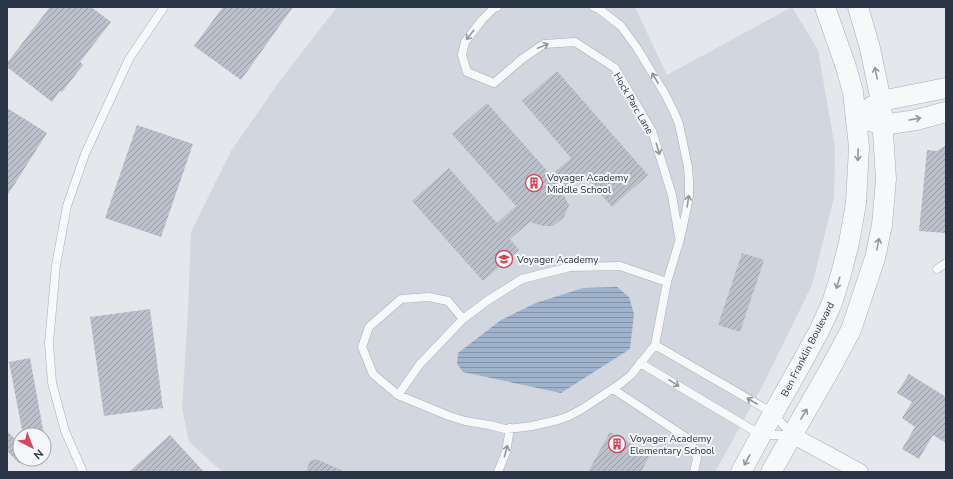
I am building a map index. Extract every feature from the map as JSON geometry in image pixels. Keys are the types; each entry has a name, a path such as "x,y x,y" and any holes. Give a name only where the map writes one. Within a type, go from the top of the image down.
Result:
{"street":[{"name":"Ben Franklin Boulevard","path":"741,472 760,435 819,331 832,303 849,244 856,203 858,147 855,116 849,80 825,7"},
{"path":"770,472 851,330 875,258 882,225 886,179 882,101 870,48 858,7"},
{"path":"855,116 882,101 946,88"},
{"path":"855,116 883,125 916,120 946,112"},
{"path":"792,435 860,472"}],"lane":[{"path":"83,472 65,431 52,383 49,343 56,265 67,206 84,154 130,60 164,7"},
{"name":"Hock Parc Lane","path":"496,7 482,20 465,42 462,55 467,72 494,83 522,59 544,44 575,42 615,68 652,131 672,195 680,239"},
{"name":"Hock Parc Lane","path":"463,319 448,301 429,297 401,298 369,327 362,347 373,374 398,395 449,416 465,421 505,429 532,426 564,418 582,409 613,389 631,375 655,345 667,282 680,239 689,196 688,166 678,124 665,94 637,48 621,26 599,9 594,7"},
{"path":"937,269 946,263"},
{"path":"398,395 420,364 463,319 522,278 570,268 620,266 667,282"},
{"path":"655,345 773,414 792,435"},
{"path":"640,363 760,435 792,435"},
{"path":"613,389 690,440 697,458 694,472"},
{"path":"498,472 506,452 510,428"}],"shaded area":[{"name":"Voyager Academy","path":"337,7 635,7 667,75 792,7 818,50 835,148 834,197 812,285 763,385 715,472 223,472 189,442 182,408 191,232 231,151 279,82"}],"water":[{"path":"617,287 629,297 634,314 630,349 561,393 463,372 457,364 458,353 501,320 536,303 583,288"}],"building":[{"path":"50,7 91,7 111,22 80,62 83,65 62,92 60,91 52,102 7,67 7,63"},
{"path":"223,7 293,7 241,80 194,46"},
{"name":"Voyager Academy Middle School","path":"557,71 648,175 612,207 583,174 562,192 569,205 564,217 553,226 543,226 530,222 510,239 519,250 483,281 412,201 449,168 497,223 516,206 452,134 487,103 551,175 571,158 522,101"},
{"path":"7,108 47,133 7,196"},
{"path":"137,125 193,144 161,237 105,218"},
{"path":"946,145 946,233 919,231 927,150 937,151"},
{"path":"742,253 764,260 740,332 718,325"},
{"path":"150,309 163,408 104,416 90,317"},
{"path":"30,358 43,427 21,427 9,362"},
{"path":"909,374 946,397 946,443 933,435 919,459 902,449 915,427 902,418 912,402 897,393"},
{"path":"7,431 12,436 12,456 7,451"},
{"name":"Voyager Academy Elementary School","path":"610,432 650,455 641,472 588,472"},
{"path":"170,435 204,472 129,472"},
{"path":"316,459 346,472 306,472 310,461"}],"place":[{"name":"Voyager Academy Middle School","path":"534,183"},
{"name":"Voyager Academy","path":"504,259"},
{"name":"Voyager Academy Elementary School","path":"617,444"}]}
